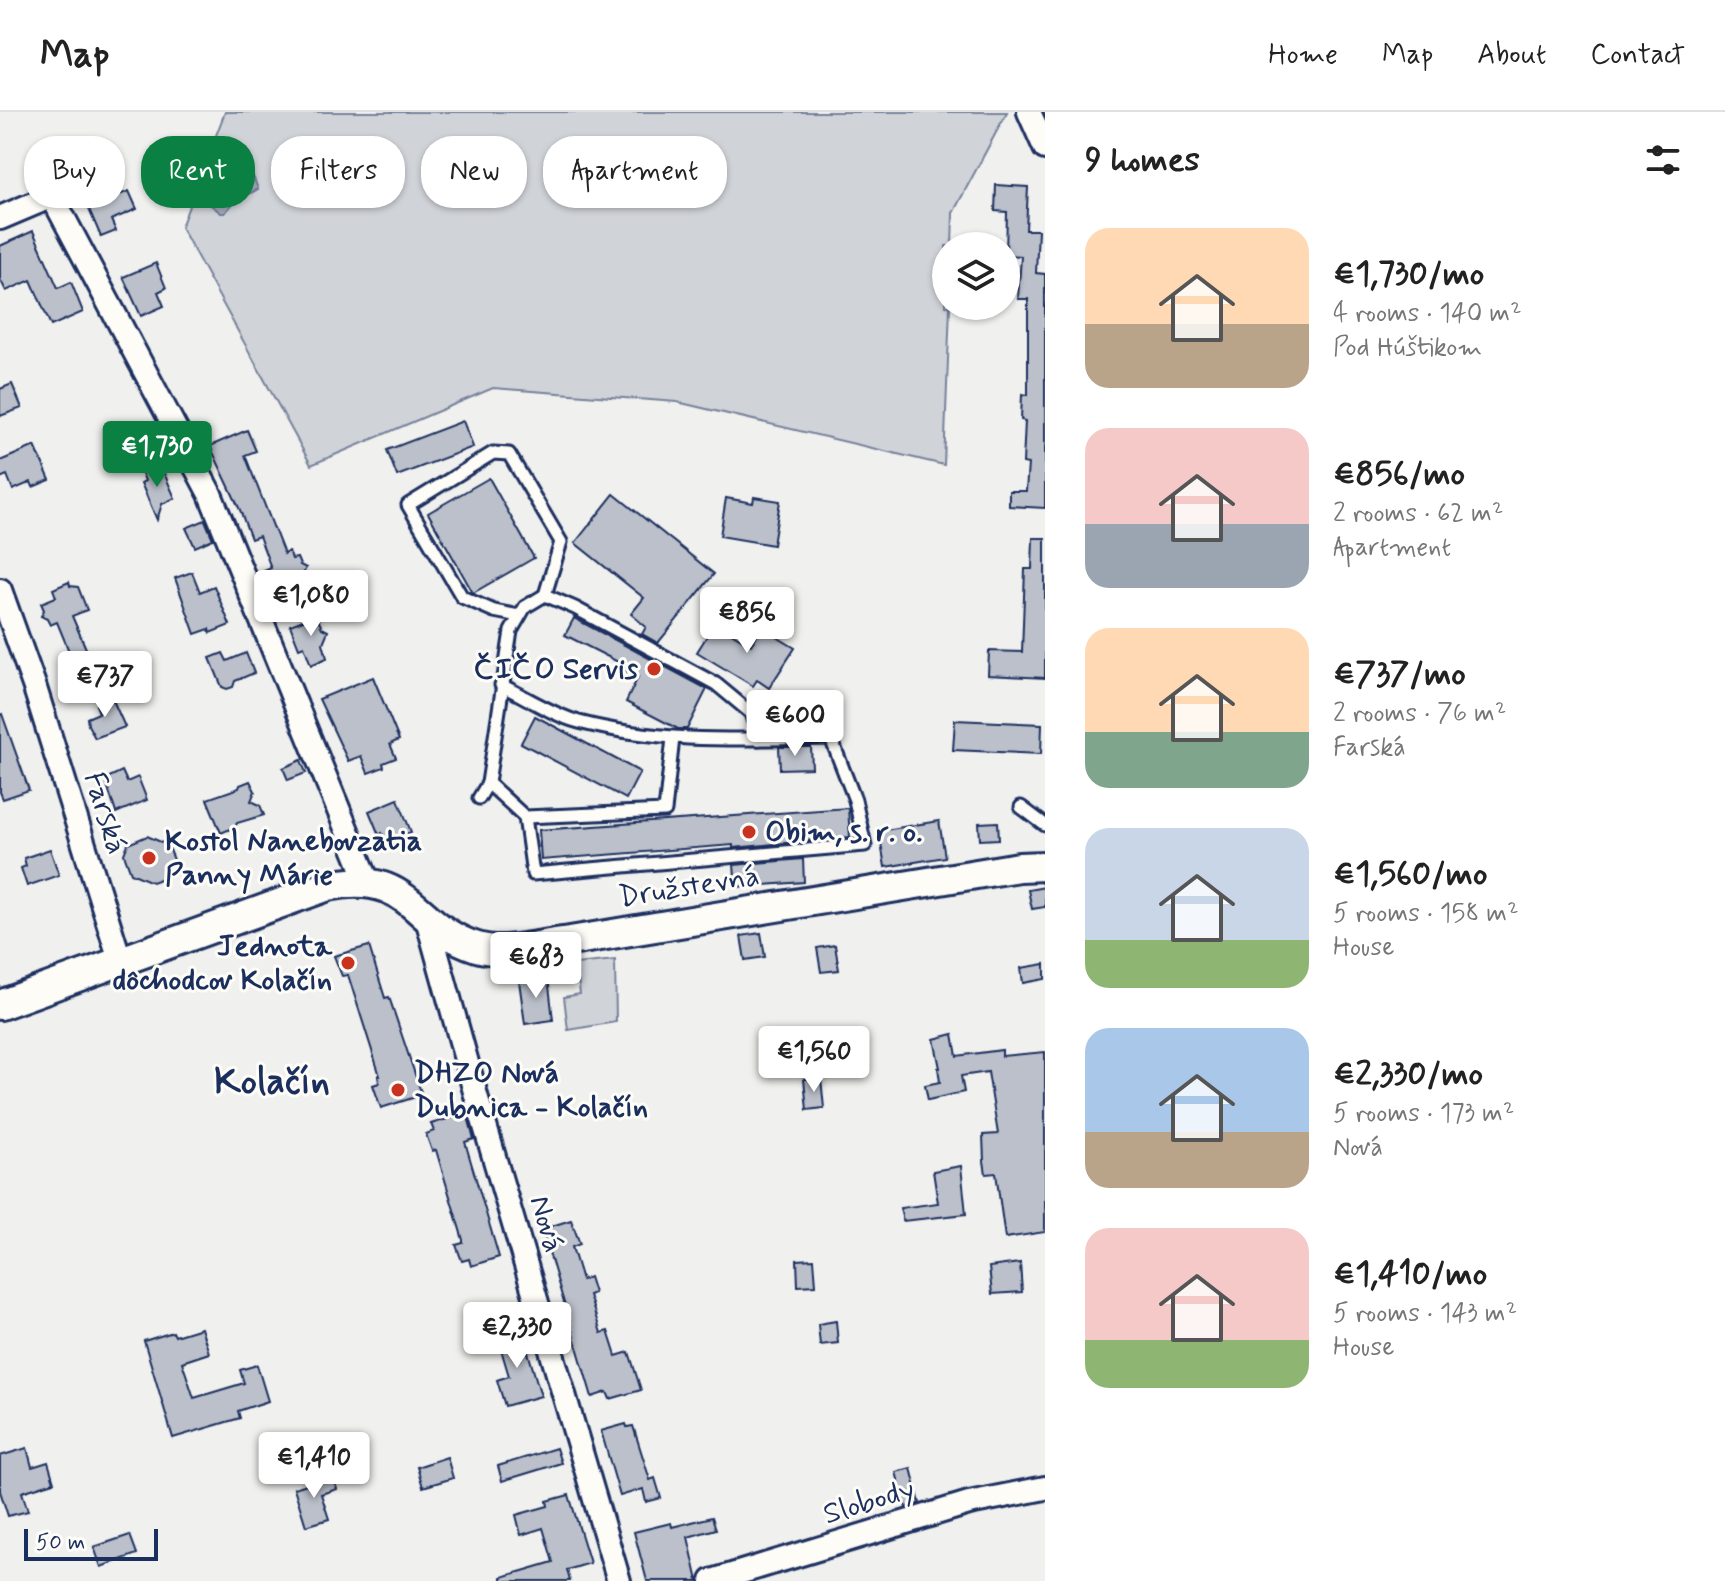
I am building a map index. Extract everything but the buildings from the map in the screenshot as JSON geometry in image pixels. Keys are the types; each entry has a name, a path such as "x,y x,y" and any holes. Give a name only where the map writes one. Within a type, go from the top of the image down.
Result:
{"street":[{"path":"1029,112 1045,148"},
{"path":"0,218 52,196 210,494 368,882"},
{"name":"Farská","path":"0,590 34,685 121,963"},
{"name":"Družstevná","path":"0,1005 349,881 368,882 397,892 452,935 474,946 495,950 564,942 1003,870 1045,866"},
{"name":"Nová","path":"426,915 619,1581"},
{"path":"444,976 474,946"},
{"name":"Slobody","path":"712,1581 969,1503 1045,1488"}],"lane":[{"path":"479,798 488,783 511,631 525,607 545,595 561,542 509,454 493,453 408,505 462,597 494,611 519,616"},
{"path":"545,595 716,684 751,713 759,739"},
{"path":"488,783 525,817 533,874 865,845 855,800 831,738 673,738 576,721 501,685"},
{"path":"525,817 665,811 673,738"},
{"path":"1021,807 1045,825"}],"shaded area":[{"path":"225,112 1007,112 953,213 952,232 932,232 932,320 949,320 944,465 677,402 493,388 311,465 181,227 188,208 255,208 255,136 216,136"},
{"path":"615,960 616,1022 568,1030 564,997 580,994 576,964"}],"water":[{"path":"214,208 229,208 225,213"}],"place":[{"name":"ČIČO Servis","path":"654,669"},
{"name":"Obim, s. r. o.","path":"749,832"},
{"name":"Kostol Nanebovzatia Panny Márie","path":"149,858"},
{"name":"Jednota dôchodcov Kolačín","path":"348,963"},
{"name":"DHZO Nová Dubnica - Kolačín","path":"398,1090"}],"district":[{"name":"Kolačín","path":"272,1082"}]}
